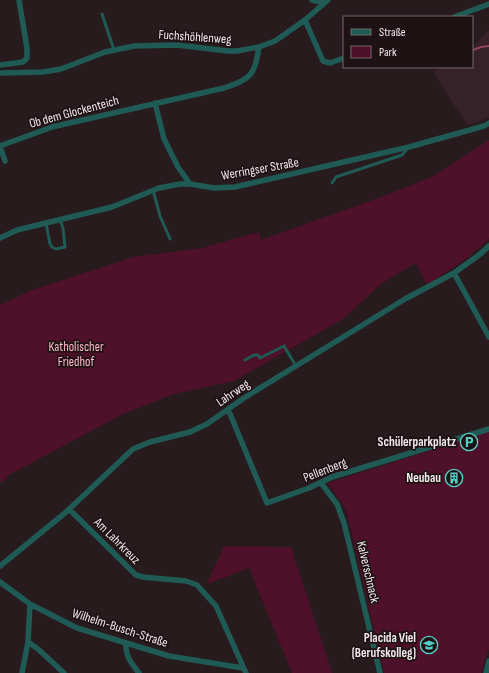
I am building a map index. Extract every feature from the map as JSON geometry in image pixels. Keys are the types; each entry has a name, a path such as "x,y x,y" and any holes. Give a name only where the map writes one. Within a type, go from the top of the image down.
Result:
{"street":[{"path":"0,65 23,62 27,58 27,48 19,0"},
{"path":"312,0 326,1"},
{"name":"Fuchshöhlenweg","path":"0,73 44,72 61,69 114,50 134,46 164,44 228,51 259,47 275,41 305,20 326,1"},
{"path":"457,16 489,4"},
{"path":"305,20 323,61 330,63 343,58"},
{"name":"Ob dem Glockenteich","path":"5,161 0,146 52,127 224,88 244,80 254,71 259,47"},
{"path":"155,103 164,139 178,167 190,184"},
{"name":"Werringser Straße","path":"0,238 17,230 112,206 153,190 180,184 214,188 235,187 409,147 484,126 489,123"},
{"name":"Lahrweg","path":"0,566 69,509 133,450 150,442 182,435 199,428 244,398 405,299 454,273 489,246"},
{"path":"454,273 489,337"},
{"name":"Pellenberg","path":"228,409 267,503 321,483 332,477 489,429"},
{"name":"Kalverschnack","path":"321,483 333,498 344,523 380,673"},
{"name":"Am Lahrkreuz","path":"69,509 136,575 192,582 198,585 216,606 244,670"},
{"name":"Wilhelm-Busch-Straße","path":"0,582 30,604 78,628 169,656 244,670"},
{"path":"22,673 28,642 30,604"},
{"path":"28,642 38,649 64,673"},
{"path":"126,644 125,651 139,673"},
{"path":"486,673 489,661"}],"lane":[{"path":"102,14 114,50"},
{"name":"Werringser Straße","path":"332,183 336,177 402,155 409,147"},
{"path":"153,190 160,216 170,239"},
{"path":"46,223 50,244 52,247 60,249 65,247 63,228 60,219"},
{"path":"245,360 254,355 258,355 260,358 284,346 296,366"}],"shaded area":[{"path":"489,30 489,118 467,125 433,72 439,68 473,68 473,46"}],"green space":[{"name":"Katholischer Friedhof","path":"489,140 489,239 466,259 427,285 416,263 382,283 343,319 234,381 174,394 123,414 7,476 8,477 0,483 0,305 32,290 134,257 202,248 259,232 261,240 432,177"},
{"path":"489,432 489,648 481,673 384,673 346,509 328,483"},
{"path":"224,546 291,547 332,673 292,673 249,568 207,584"}],"waterway":[{"path":"473,50 489,46"}],"place":[{"name":"Schülerparkplatz","path":"469,442"},
{"name":"Neubau","path":"454,478"},
{"name":"Placida Viel (Berufskolleg)","path":"429,645"}]}
